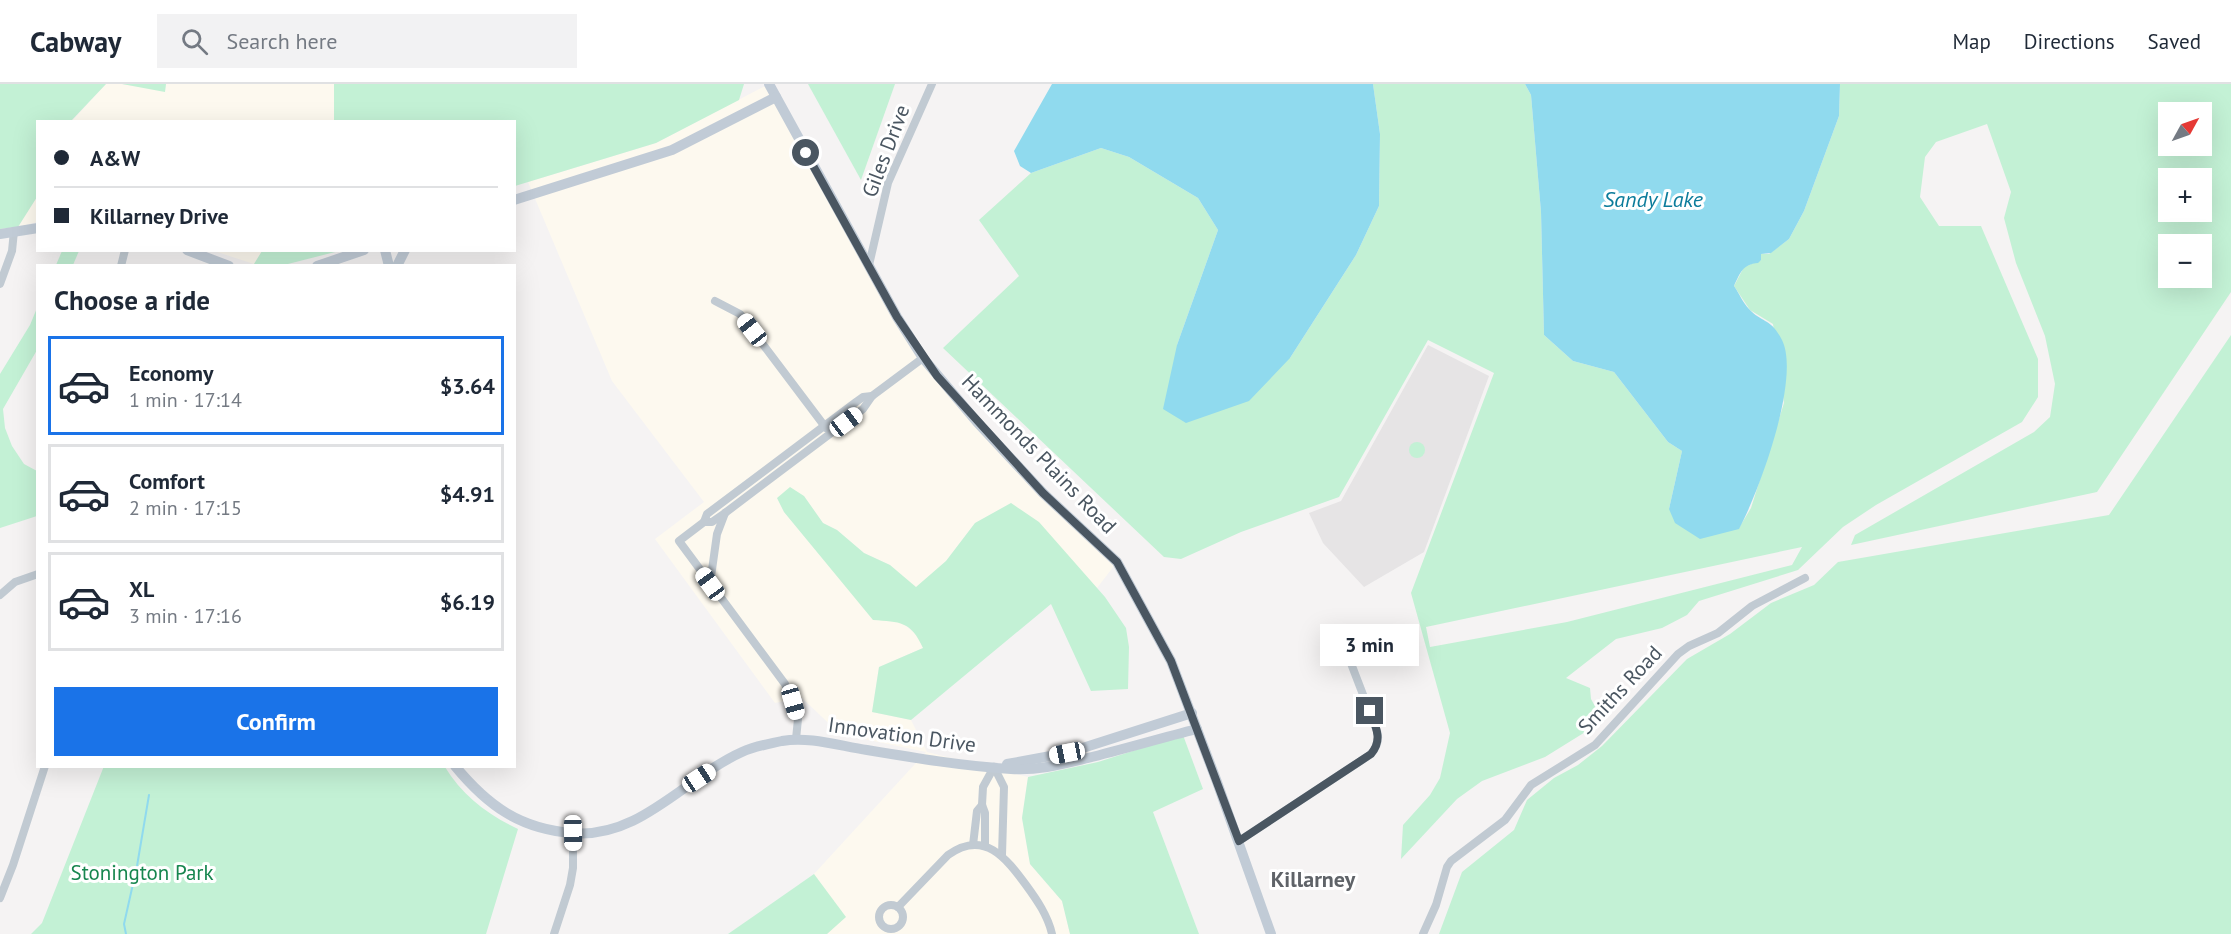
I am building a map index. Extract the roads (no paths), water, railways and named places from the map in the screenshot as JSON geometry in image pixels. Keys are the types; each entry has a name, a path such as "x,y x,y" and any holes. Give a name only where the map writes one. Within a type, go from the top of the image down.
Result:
{"street":[{"name":"Hammonds Plains Road","path":"769,84 868,267 923,358 977,422 1043,493 1117,562 1171,661 1239,841 1271,934"},
{"name":"Giles Drive","path":"868,267 888,183 932,84"},
{"path":"516,200 672,150 776,97"},
{"path":"0,234 36,228"},
{"path":"0,284 12,251 14,231"},
{"path":"192,252 224,264"},
{"path":"323,264 358,252"},
{"path":"715,301 740,314 830,434"},
{"path":"704,522 712,522 725,513 863,409 872,396 923,358"},
{"path":"796,739 798,719 785,684 679,541 704,522 707,514 824,425 863,397 872,396"},
{"path":"710,584 717,534 725,513"},
{"path":"0,596 15,582 36,575"},
{"name":"Smiths Road","path":"1423,934 1451,861 1505,820 1531,785 1595,745 1678,654 1689,646 1718,633 1752,606 1805,578"},
{"path":"1239,841 1371,754 1375,749 1377,731 1347,653"},
{"name":"Innovation Drive","path":"994,767 1067,753 1192,713"},
{"name":"Innovation Drive","path":"457,768 472,788 497,809 520,821 551,830 573,833 604,832 651,811 742,752 763,745 796,739 952,763 1032,769 1062,764 1197,729"},
{"path":"973,845 982,787 994,767"},
{"path":"994,767 1004,787 1002,855"},
{"path":"0,898 44,768"},
{"path":"981,804 985,813 985,845"},
{"path":"554,934 570,885 573,868 573,833"},
{"path":"898,907 948,855 958,848 985,845 1002,855 1038,902 1052,934"}],"water":[{"path":"1052,84 1373,84 1380,134 1379,206 1356,255 1290,358 1249,401 1186,423 1163,409 1177,345 1218,230 1198,198 1129,157 1101,148 1031,173 1020,166 1014,151"},
{"name":"Sandy Lake","path":"1525,84 1840,84 1839,116 1804,211 1789,239 1771,253 1761,254 1761,260 1758,263 1745,267 1734,286 1749,309 1770,324 1778,333 1786,358 1786,380 1775,435 1757,489 1739,529 1700,539 1675,523 1669,509 1682,451 1668,442 1614,372 1573,361 1544,335 1541,212 1531,95"}],"waterway":[{"path":"126,934 124,924 149,795"}],"district":[{"name":"Killarney","path":"1313,879"}],"park label":[{"name":"Stonington Park","path":"142,873"}]}
